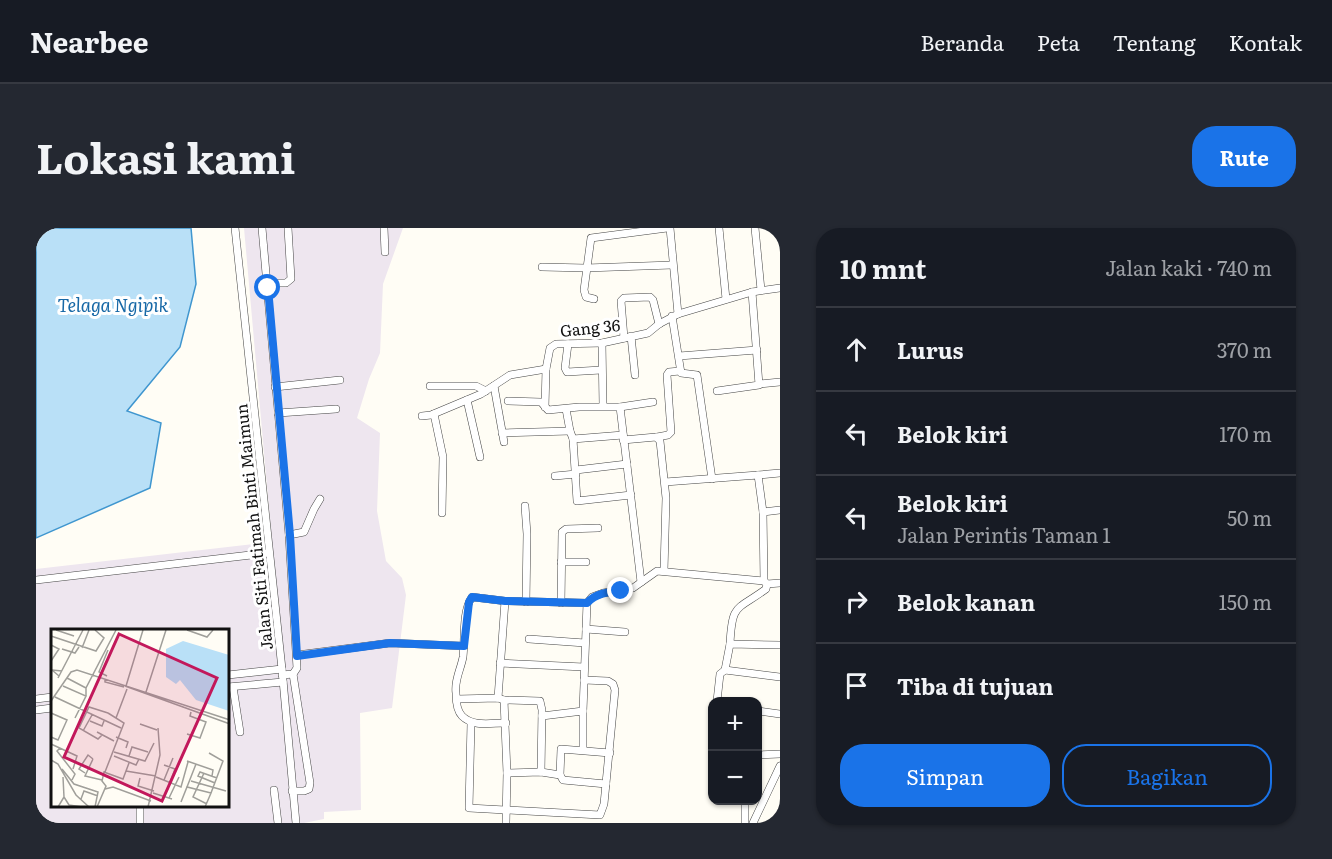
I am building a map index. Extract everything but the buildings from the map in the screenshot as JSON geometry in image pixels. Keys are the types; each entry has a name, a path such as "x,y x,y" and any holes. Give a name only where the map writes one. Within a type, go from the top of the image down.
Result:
{"street":[{"name":"Jalan Siti Fatimah Binti Maimun","path":"235,228 296,823"},
{"path":"262,228 290,535 297,656 297,668 293,674 310,783 309,789 292,791"},
{"path":"267,283 286,283 291,279 288,228"},
{"path":"384,228 385,252"},
{"path":"594,299 588,299 585,295 586,268 591,238 669,228 680,371"},
{"path":"719,228 726,299"},
{"path":"755,228 762,290"},
{"path":"542,267 672,265"},
{"name":"Gang 36","path":"546,369 552,346 602,343 648,333 675,315 752,292 780,288"},
{"path":"752,292 759,384"},
{"path":"635,375 621,300 650,297 653,300 659,324"},
{"path":"602,343 603,406"},
{"path":"568,344 565,368 567,372 601,370"},
{"path":"679,356 757,350"},
{"path":"422,416 434,414 467,400 510,375 546,369 544,407"},
{"path":"573,439 657,438 668,435 671,432 669,372 680,371 683,374 697,375 712,479"},
{"path":"276,387 340,380"},
{"path":"717,391 780,382"},
{"path":"430,386 476,386 486,391"},
{"path":"494,386 504,442"},
{"path":"467,400 480,457"},
{"path":"508,401 541,402 548,410 620,407 652,402"},
{"path":"620,407 641,582"},
{"path":"566,409 573,439 577,501 631,495"},
{"path":"278,413 336,410"},
{"path":"434,414 443,457 442,513"},
{"path":"502,433 570,431"},
{"path":"657,438 665,482 664,571"},
{"path":"555,477 627,464"},
{"path":"665,482 780,473"},
{"path":"718,697 720,674 725,670 735,609 766,589 763,512 758,475"},
{"path":"290,535 304,532 320,499"},
{"path":"525,506 526,602"},
{"path":"763,512 780,510"},
{"path":"561,603 562,532 566,529 598,528"},
{"path":"36,580 268,553"},
{"path":"561,562 586,562"},
{"path":"583,750 582,711 587,603 592,597 633,588 657,571 780,583"},
{"path":"506,723 471,723 461,716 456,680 463,658 469,602 472,597 505,601 587,603"},
{"path":"505,601 500,663 501,699 506,723 506,823"},
{"path":"586,628 625,632"},
{"path":"529,639 585,643"},
{"path":"297,656 390,643 464,646"},
{"path":"730,644 780,645"},
{"path":"500,663 584,667"},
{"path":"725,670 780,677"},
{"path":"230,675 293,674"},
{"path":"240,732 230,687 282,675"},
{"path":"471,723 468,807 600,815 604,804 615,690 614,684 608,681 584,680"},
{"path":"36,699 51,697"},
{"path":"457,699 540,701 541,772"},
{"path":"36,710 51,708"},
{"path":"542,716 582,711"},
{"path":"762,712 780,714"},
{"path":"606,784 563,780 560,775 561,749 610,753"},
{"path":"762,755 780,754"},
{"path":"753,823 780,766"},
{"path":"507,773 541,772 560,775"},
{"path":"274,790 278,823"},
{"path":"745,823 746,805"}],"shaded area":[{"path":"244,228 403,228 383,284 380,353 357,418 380,433 377,511 386,561 402,578 406,595 392,708 360,713 361,810 324,812 324,819 304,823 36,823 36,569 272,542"}],"water":[{"name":"Telaga Ngipik","path":"36,228 191,228 196,284 180,347 127,411 161,423 150,488 36,538"}],"route":[{"path":"268,288 290,535 297,656 390,643 464,646 469,602 472,597 505,601 587,603 592,597 603,593 621,591"}]}
